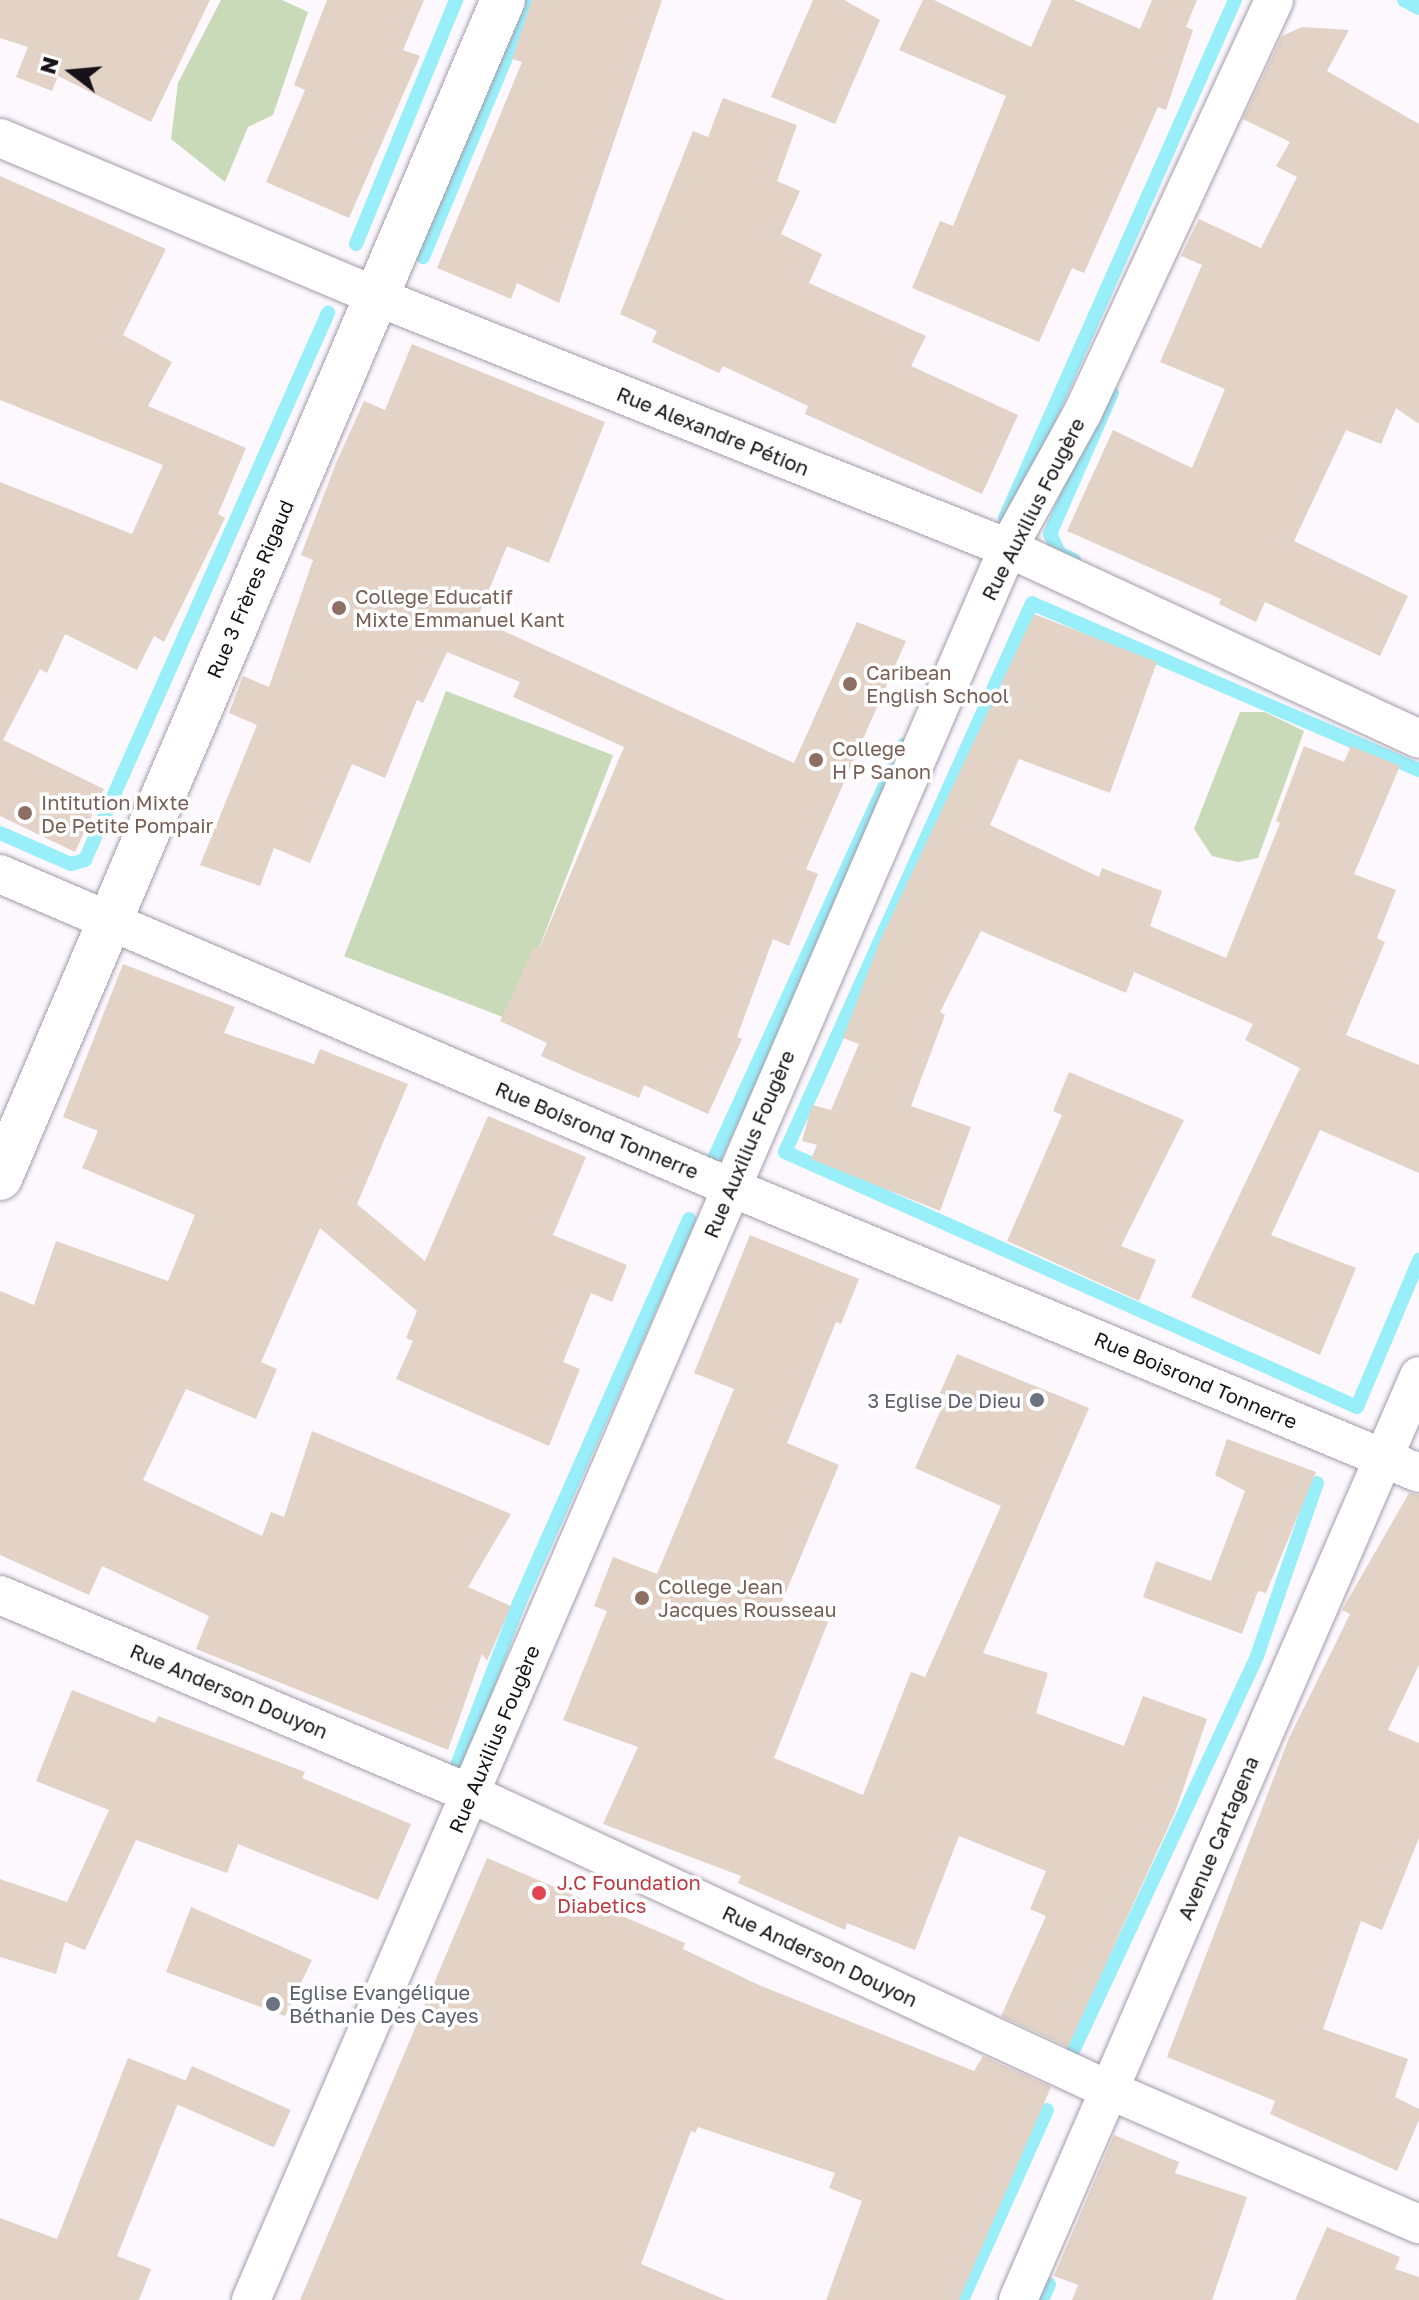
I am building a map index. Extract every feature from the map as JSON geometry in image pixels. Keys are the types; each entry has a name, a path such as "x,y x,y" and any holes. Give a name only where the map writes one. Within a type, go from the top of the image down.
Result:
{"street":[{"name":"Rue 3 Frères Rigaud","path":"0,1178 503,0"},
{"name":"Rue Auxilius Fougère","path":"251,2300 1008,548 1083,412 1274,0"},
{"name":"Rue Alexandre Pétion","path":"0,138 375,296 1008,548 1419,739"},
{"name":"Rue Boisrond Tonnerre","path":"0,874 730,1187 1419,1473"},
{"name":"Avenue Cartagena","path":"1018,2300 1419,1376"},
{"name":"Rue Anderson Douyon","path":"0,1595 471,1794 1109,2090 1419,2224"}],"green space":[{"path":"221,0 282,0 308,12 273,115 248,127 225,182 171,139 178,83"},
{"path":"446,691 613,755 511,1020 344,956"},
{"path":"1240,712 1265,712 1304,731 1258,858 1238,862 1212,856 1194,829"}],"building":[{"path":"0,0 210,0 151,122 58,76 52,91 16,77 28,47 0,38"},
{"path":"327,0 424,0 403,50 420,56 349,218 266,182 305,90 294,85"},
{"path":"532,0 662,0 559,303 517,283 511,299 437,268 522,62 512,59"},
{"path":"813,0 844,0 880,20 835,124 771,97"},
{"path":"923,0 934,0 1031,47 1052,0 1074,0 1140,29 1152,0 1197,0 1186,27 1193,30 1166,110 1158,107 1084,273 1072,268 1039,342 912,288 940,221 953,226 1006,96 899,50"},
{"path":"1302,27 1349,30 1327,71 1419,124 1419,424 1396,408 1381,444 1346,430 1294,541 1408,596 1380,656 1265,602 1256,622 1219,604 1221,599 1067,531 1113,430 1192,468 1225,389 1160,362 1202,265 1181,256 1199,219 1261,248 1297,177 1276,166 1290,142 1243,119 1282,36"},
{"path":"723,98 797,125 777,181 800,191 781,234 822,254 809,283 926,336 911,366 1018,415 982,494 805,414 808,406 723,366 719,373 652,342 657,331 620,314 693,131 708,137"},
{"path":"0,176 166,249 123,335 172,362 148,406 246,448 218,514 225,518 164,642 154,636 137,670 65,634 47,673 40,669 3,740 104,789 75,852 0,816 0,482 132,534 163,465 0,400"},
{"path":"412,344 605,422 549,563 507,546 477,619 794,763 857,622 906,641 806,869 818,874 789,946 773,939 737,1037 742,1039 708,1114 644,1085 639,1098 576,1072 541,1056 547,1043 500,1021 534,947 539,949 624,747 513,697 520,682 447,652 423,703 417,700 385,778 352,764 310,863 274,848 260,886 200,865 257,725 229,713 243,676 269,687 313,560 301,555 336,463 364,401 385,410"},
{"path":"1034,614 1157,662 1110,793 1019,759 990,825 1099,877 1102,868 1162,891 1150,926 1226,958 1280,823 1276,821 1304,746 1344,762 1351,746 1400,766 1354,874 1396,890 1377,938 1385,942 1346,1035 1419,1065 1419,1173 1320,1130 1271,1235 1356,1268 1320,1355 1191,1297 1300,1068 1245,1040 1253,1024 1134,972 1126,993 981,931 940,1012 945,1015 911,1106 971,1127 940,1211 811,1159 817,1145 802,1141 812,1105 831,1110 859,1044 843,1038 879,943"},
{"path":"123,964 235,1007 224,1033 314,1064 320,1049 408,1084 357,1204 425,1261 488,1116 586,1157 553,1235 627,1265 612,1302 591,1293 563,1362 580,1369 549,1446 396,1379 413,1341 406,1338 417,1311 320,1228 261,1362 277,1369 256,1419 186,1389 143,1480 262,1536 271,1512 284,1517 312,1431 511,1514 468,1587 511,1606 487,1661 482,1654 448,1750 196,1649 209,1616 102,1566 89,1595 0,1555 0,1291 34,1305 56,1241 168,1281 195,1215 82,1168 98,1131 63,1117"},
{"path":"1069,1072 1184,1120 1121,1246 1156,1260 1139,1301 1007,1241 1062,1115 1053,1111"},
{"path":"750,1235 859,1279 841,1324 836,1322 787,1443 839,1465 781,1604 828,1622 774,1758 863,1795 911,1672 925,1677 1001,1506 915,1468 947,1396 940,1393 957,1354 1089,1408 983,1653 1048,1673 1036,1713 1124,1746 1143,1696 1207,1719 1176,1810 1068,2047 1001,2016 1046,1916 1030,1909 1046,1871 959,1836 915,1950 847,1923 845,1930 738,1883 741,1876 603,1824 638,1747 563,1720 607,1611 594,1606 613,1557 657,1574 734,1389 694,1373"},
{"path":"1227,1439 1316,1472 1266,1593 1258,1591 1242,1634 1143,1597 1156,1561 1211,1581 1245,1491 1215,1475"},
{"path":"1409,1493 1419,1495 1419,1665 1388,1730 1419,1743 1419,1838 1382,1930 1361,1921 1323,2029 1408,2059 1395,2097 1419,2109 1419,2120 1397,2171 1270,2114 1275,2101 1167,2057 1289,1738 1350,1614 1342,1610"},
{"path":"72,1690 155,1723 158,1716 305,1772 302,1778 411,1824 378,1900 238,1844 227,1873 136,1840 85,1950 65,1942 56,1974 0,1957 0,1879 67,1902 109,1810 36,1781"},
{"path":"487,1858 685,1943 683,1949 759,1985 974,2071 983,2056 1051,2087 959,2300 826,2300 862,2201 829,2188 835,2173 698,2127 695,2133 691,2131 641,2264 726,2300 300,2300"},
{"path":"191,1907 312,1960 285,2016 166,1972"},
{"path":"128,2058 187,2081 117,2256 151,2269 139,2300 0,2300 0,2218 57,2239"},
{"path":"192,2066 291,2110 274,2147 175,2103"},
{"path":"1114,2135 1179,2162 1175,2173 1247,2197 1212,2300 1072,2300 1078,2285 1054,2276"},
{"path":"1327,2227 1400,2257 1395,2269 1419,2277 1419,2300 1295,2300"}],"waterway":[{"path":"356,244 456,0"},
{"path":"423,257 530,0"},
{"path":"1005,518 1235,0"},
{"path":"1404,0 1419,8"},
{"path":"0,833 71,864 85,860 328,313"},
{"path":"1074,560 1059,553 1050,534 1112,393"},
{"path":"1419,770 1032,603 785,1152 1357,1407 1419,1260"},
{"path":"712,1163 903,745"},
{"path":"453,1776 519,1603 689,1219"},
{"path":"1073,2051 1257,1656 1317,1483"},
{"path":"962,2300 1047,2110"},
{"path":"1042,2300 1049,2284"}],"place":[{"name":"College Educatif Mixte Emmanuel Kant","path":"339,608"},
{"name":"Caribean English School","path":"850,684"},
{"name":"College H P Sanon","path":"816,760"},
{"name":"Intitution Mixte De Petite Pompair","path":"25,813"},
{"name":"3 Eglise De Dieu","path":"1037,1400"},
{"name":"College Jean Jacques Rousseau","path":"642,1598"},
{"name":"J.C Foundation Diabetics","path":"539,1893"},
{"name":"Eglise Evangélique Béthanie Des Cayes","path":"273,2004"}]}
